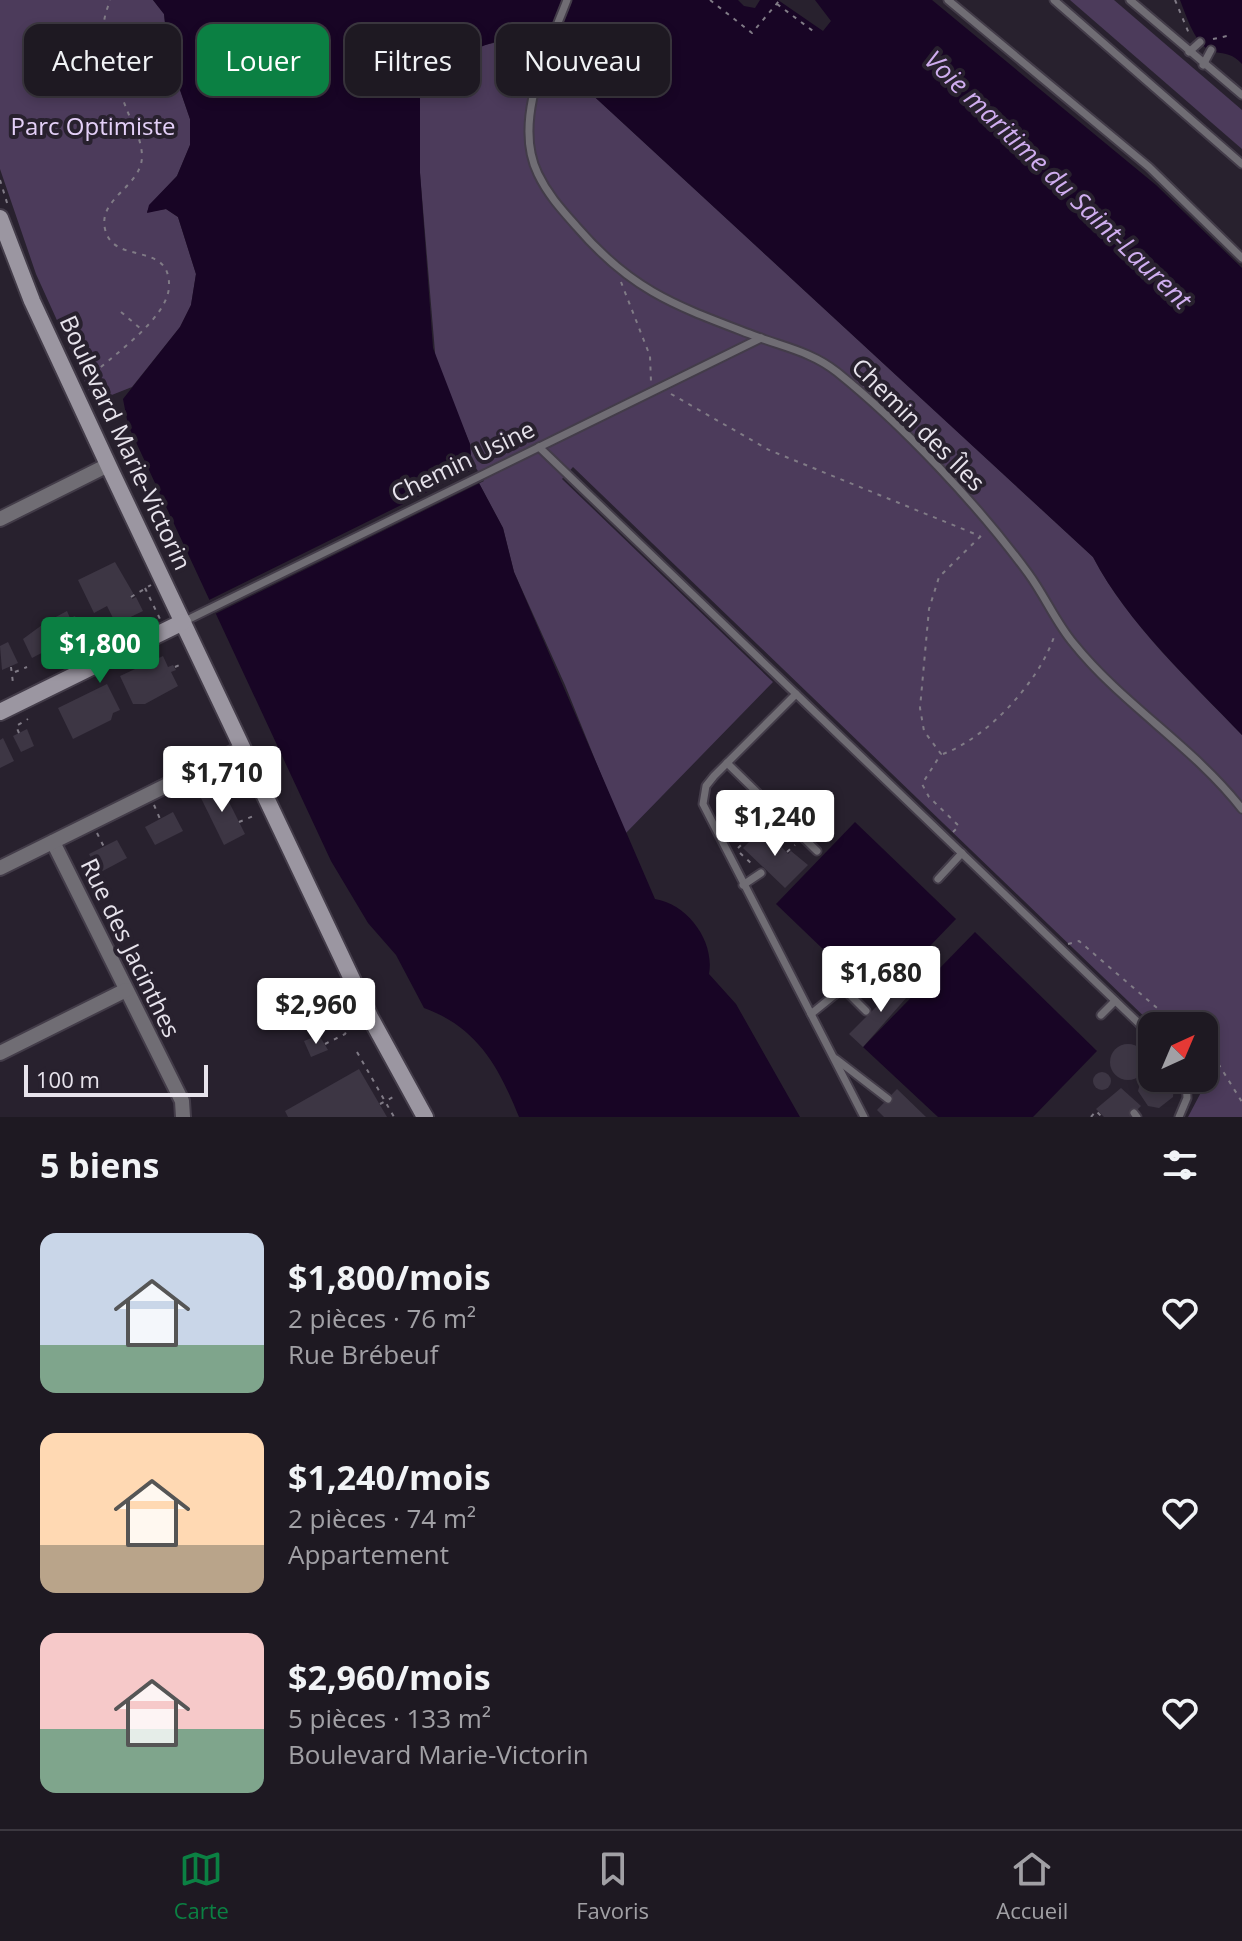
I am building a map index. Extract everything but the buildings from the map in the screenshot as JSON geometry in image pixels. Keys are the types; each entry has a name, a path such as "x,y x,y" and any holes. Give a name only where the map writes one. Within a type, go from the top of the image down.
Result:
{"street":[{"name":"Boulevard Marie-Victorin","path":"0,218 37,313 108,465 375,1027 425,1117"},
{"path":"0,519 108,465"},
{"path":"0,712 183,622"},
{"path":"0,868 242,748"},
{"name":"Rue des Jacinthes","path":"53,842 182,1101 183,1117"},
{"path":"0,1053 126,990"}],"lane":[{"name":"Chemin des Îles","path":"567,0 531,112 531,154 537,172 561,210 610,264 662,298 761,338 803,351 835,370 906,436 991,527 1058,618 1074,645 1203,767 1242,809"},
{"path":"948,0 1149,167 1242,258"},
{"path":"1054,0 1242,164"},
{"path":"1134,1 1203,65 1242,95"},
{"path":"1189,52 1198,44"},
{"path":"1203,65 1211,50"},
{"name":"Chemin Usine","path":"183,622 761,338"},
{"path":"539,447 1138,1023"},
{"path":"796,694 706,786 703,804 864,1117"},
{"path":"727,763 817,851"},
{"path":"938,879 962,853"},
{"path":"743,885 761,873"},
{"path":"811,1014 843,988 866,1011"},
{"path":"1101,1015 1115,1001"},
{"path":"833,1057 888,1099"},
{"path":"1179,1117 1187,1092"}],"path":[{"path":"104,24 110,0"},
{"path":"710,0 752,33 777,2 813,31"},
{"path":"1175,0 1198,44 1227,36"},
{"path":"82,384 162,311 169,278 153,255 114,245 104,226 106,211 137,175 142,155 121,96"},
{"path":"610,264 623,286 650,356 649,393"},
{"path":"121,312 142,329"},
{"path":"659,388 769,450 980,536"},
{"path":"941,754 921,722 928,618 939,577 991,527"},
{"path":"131,597 154,583"},
{"path":"145,588 161,620"},
{"path":"947,838 959,826 922,784 941,754 975,737 1013,700 1050,649 1058,618"},
{"path":"72,640 77,649"},
{"path":"43,652 49,662"},
{"path":"175,667 191,660"},
{"path":"11,667 13,683"},
{"path":"14,673 27,667"},
{"path":"19,733 16,726 28,719"},
{"path":"226,797 250,784"},
{"path":"239,822 263,811"},
{"path":"761,873 737,850 767,818"},
{"path":"787,852 797,843"},
{"path":"1063,950 1071,941 1079,941 1162,1012"},
{"path":"325,1044 345,1034 349,1027"},
{"path":"357,1052 394,1117"},
{"path":"1218,1063 1242,1102"},
{"path":"380,1104 400,1093"},
{"path":"1091,1117 1096,1111 1102,1117"}],"green space":[{"name":"Parc Optimiste","path":"0,0 153,0 164,14 165,24 24,24 24,96 181,96 181,93 190,119 190,145 177,176 147,212 166,209 178,217 196,274 191,305 180,327 132,387 94,402 36,274 0,169"},
{"path":"1070,0 1114,0 1242,110 1242,149"},
{"path":"496,42 496,96 594,96 1093,557 1107,582 1142,629 1242,735 1242,1117 1188,1117 1201,1092 1218,1092 1218,1012 1139,1012 573,467 562,479 773,682 625,834 565,685 514,572 503,528 472,470 470,444 436,364 420,173 420,98 480,96 480,46"}],"water":[{"name":"Voie maritime du Saint-Laurent","path":"153,0 738,0 744,6 755,8 760,0 778,0 823,31 831,21 815,0 932,0 1156,185 1242,268 1242,735 1142,628 1107,582 1093,557 594,96 670,96 670,24 496,24 496,42 480,47 480,24 345,24 345,96 421,96 420,173 433,348 470,444 472,470 503,528 514,572 655,899 678,908 697,926 708,949 709,974 736,1004 800,1117 519,1117 484,1051 458,1026 424,1008 396,955 368,923 331,861 128,425 123,399 180,327 191,305 196,274 178,217 166,209 147,213 149,205 177,176 190,145 190,119 181,93 181,24 165,24 164,14"},
{"path":"1180,0 1242,0 1242,64 1232,56 1208,50 1202,45"},
{"path":"855,822 956,919 877,1001 776,904"},
{"path":"975,932 1097,1051 1033,1117 938,1117 863,1047"}],"pier":[{"path":"476,468 484,481 213,615 207,601"}]}
